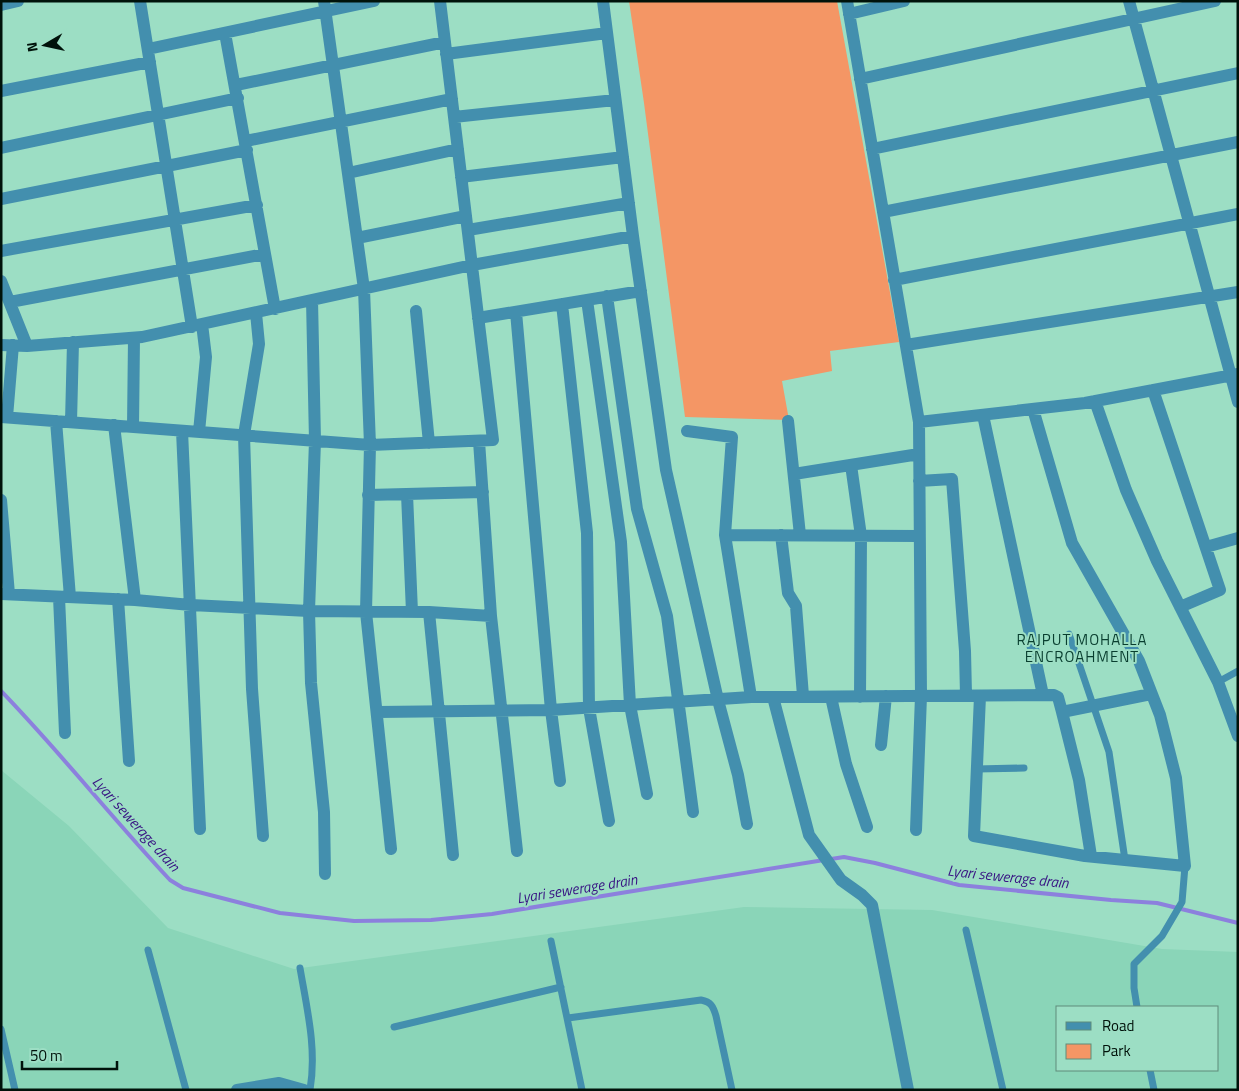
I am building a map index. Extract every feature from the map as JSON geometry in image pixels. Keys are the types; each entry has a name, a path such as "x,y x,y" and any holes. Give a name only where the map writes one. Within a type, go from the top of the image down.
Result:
{"street":[{"path":"1,5 18,1"},
{"path":"140,1 183,270 206,357 199,432"},
{"path":"148,49 225,33 325,7 374,1"},
{"path":"440,1 445,48 452,99 461,177 468,230 472,265 478,318 493,440 370,445 4,417 7,345 27,346 134,338 197,326 472,265 633,236"},
{"path":"603,1 633,236 666,470 718,700 738,775 747,824"},
{"path":"904,1 848,8 919,422 921,696 916,830"},
{"path":"1128,1 1208,297 1234,375 1238,402"},
{"path":"860,79 1215,1"},
{"path":"325,7 364,289 370,445 366,612 391,849"},
{"path":"225,33 275,308"},
{"path":"1,148 158,115 333,65 445,48 607,33"},
{"path":"1,91 150,62"},
{"path":"872,149 1238,73"},
{"path":"1,199 166,166 341,122 452,99"},
{"path":"454,117 615,100"},
{"path":"883,212 1238,142"},
{"path":"348,173 458,149"},
{"path":"461,177 623,157"},
{"path":"468,230 629,204"},
{"path":"1,251 257,205"},
{"path":"894,280 1238,214"},
{"path":"357,238 466,216"},
{"path":"10,302 265,254"},
{"path":"1,281 27,346"},
{"path":"478,318 641,291"},
{"path":"906,345 1238,292"},
{"path":"607,296 637,509 667,616 693,812"},
{"path":"312,300 315,441 309,611 311,683 324,812 325,874"},
{"path":"587,300 621,542 630,705 647,794"},
{"path":"562,304 587,533 589,708 609,821"},
{"path":"416,311 429,443"},
{"path":"516,312 551,710 560,781"},
{"path":"256,313 259,344 244,435 248,607 263,836"},
{"path":"134,338 134,427"},
{"path":"71,422 73,342"},
{"path":"919,422 1095,401 1234,375"},
{"path":"1153,390 1220,590 1180,607"},
{"path":"1095,401 1126,490 1157,561 1234,717 1238,736"},
{"path":"980,696 974,836 1091,856 1185,866 1176,778 1160,715 1139,661 1072,543 1033,409"},
{"path":"983,415 1043,695"},
{"path":"56,421 65,597 66,733"},
{"path":"788,421 800,535"},
{"path":"114,425 135,600"},
{"path":"182,431 200,829"},
{"path":"687,431 732,437 725,535 751,697"},
{"path":"479,441 491,616 517,851"},
{"path":"794,474 919,454"},
{"path":"851,465 861,536 860,697"},
{"path":"919,481 952,479 965,652 966,695"},
{"path":"368,495 483,492"},
{"path":"407,494 412,612"},
{"path":"1,500 5,594 309,611 428,612 491,616"},
{"path":"725,535 919,536"},
{"path":"781,535 788,593 796,606 802,696"},
{"path":"1206,547 1238,538"},
{"path":"118,599 129,761"},
{"path":"428,612 453,855"},
{"path":"1062,712 1151,694"},
{"path":"378,712 551,710 751,697 1056,695 1079,780 1091,856"},
{"path":"881,745 886,696"},
{"path":"773,697 809,834 841,880 862,895 872,905 908,1090"},
{"path":"831,697 846,764 868,826"},
{"path":"237,1090 279,1083 304,1090"}],"lane":[{"path":"1069,634 1109,752 1125,860"},
{"path":"1218,682 1238,672"},
{"path":"976,769 1024,768"},
{"path":"1138,1006 1134,988 1134,964 1162,936 1182,902 1185,866"},
{"path":"966,930 1003,1090"},
{"path":"550,941 568,1018 580,1089"},
{"path":"148,950 186,1090"},
{"path":"300,968 314,1058 310,1090"},
{"path":"394,1026 561,987"},
{"path":"568,1018 701,1000 708,1001 713,1006 716,1016 732,1090"},
{"path":"1,1029 16,1090"},
{"path":"1150,1071 1154,1090"}],"shaded area":[{"path":"1,770 69,826 168,928 294,969 744,907 932,910 1162,949 1238,952 1238,1090 1,1090"}],"green space":[{"path":"629,1 837,1 899,342 830,351 832,371 782,381 789,420 685,417"}],"waterway":[{"name":"Lyari sewerage drain","path":"1,691 170,880 183,888 280,913 354,921 431,920 492,914 824,860"},
{"name":"Lyari sewerage drain","path":"831,859 844,857 875,863 959,885 1157,903 1238,923"}],"district":[{"name":"RAJPUT MOHALLA ENCROAHMENT","path":"1082,648"}]}
